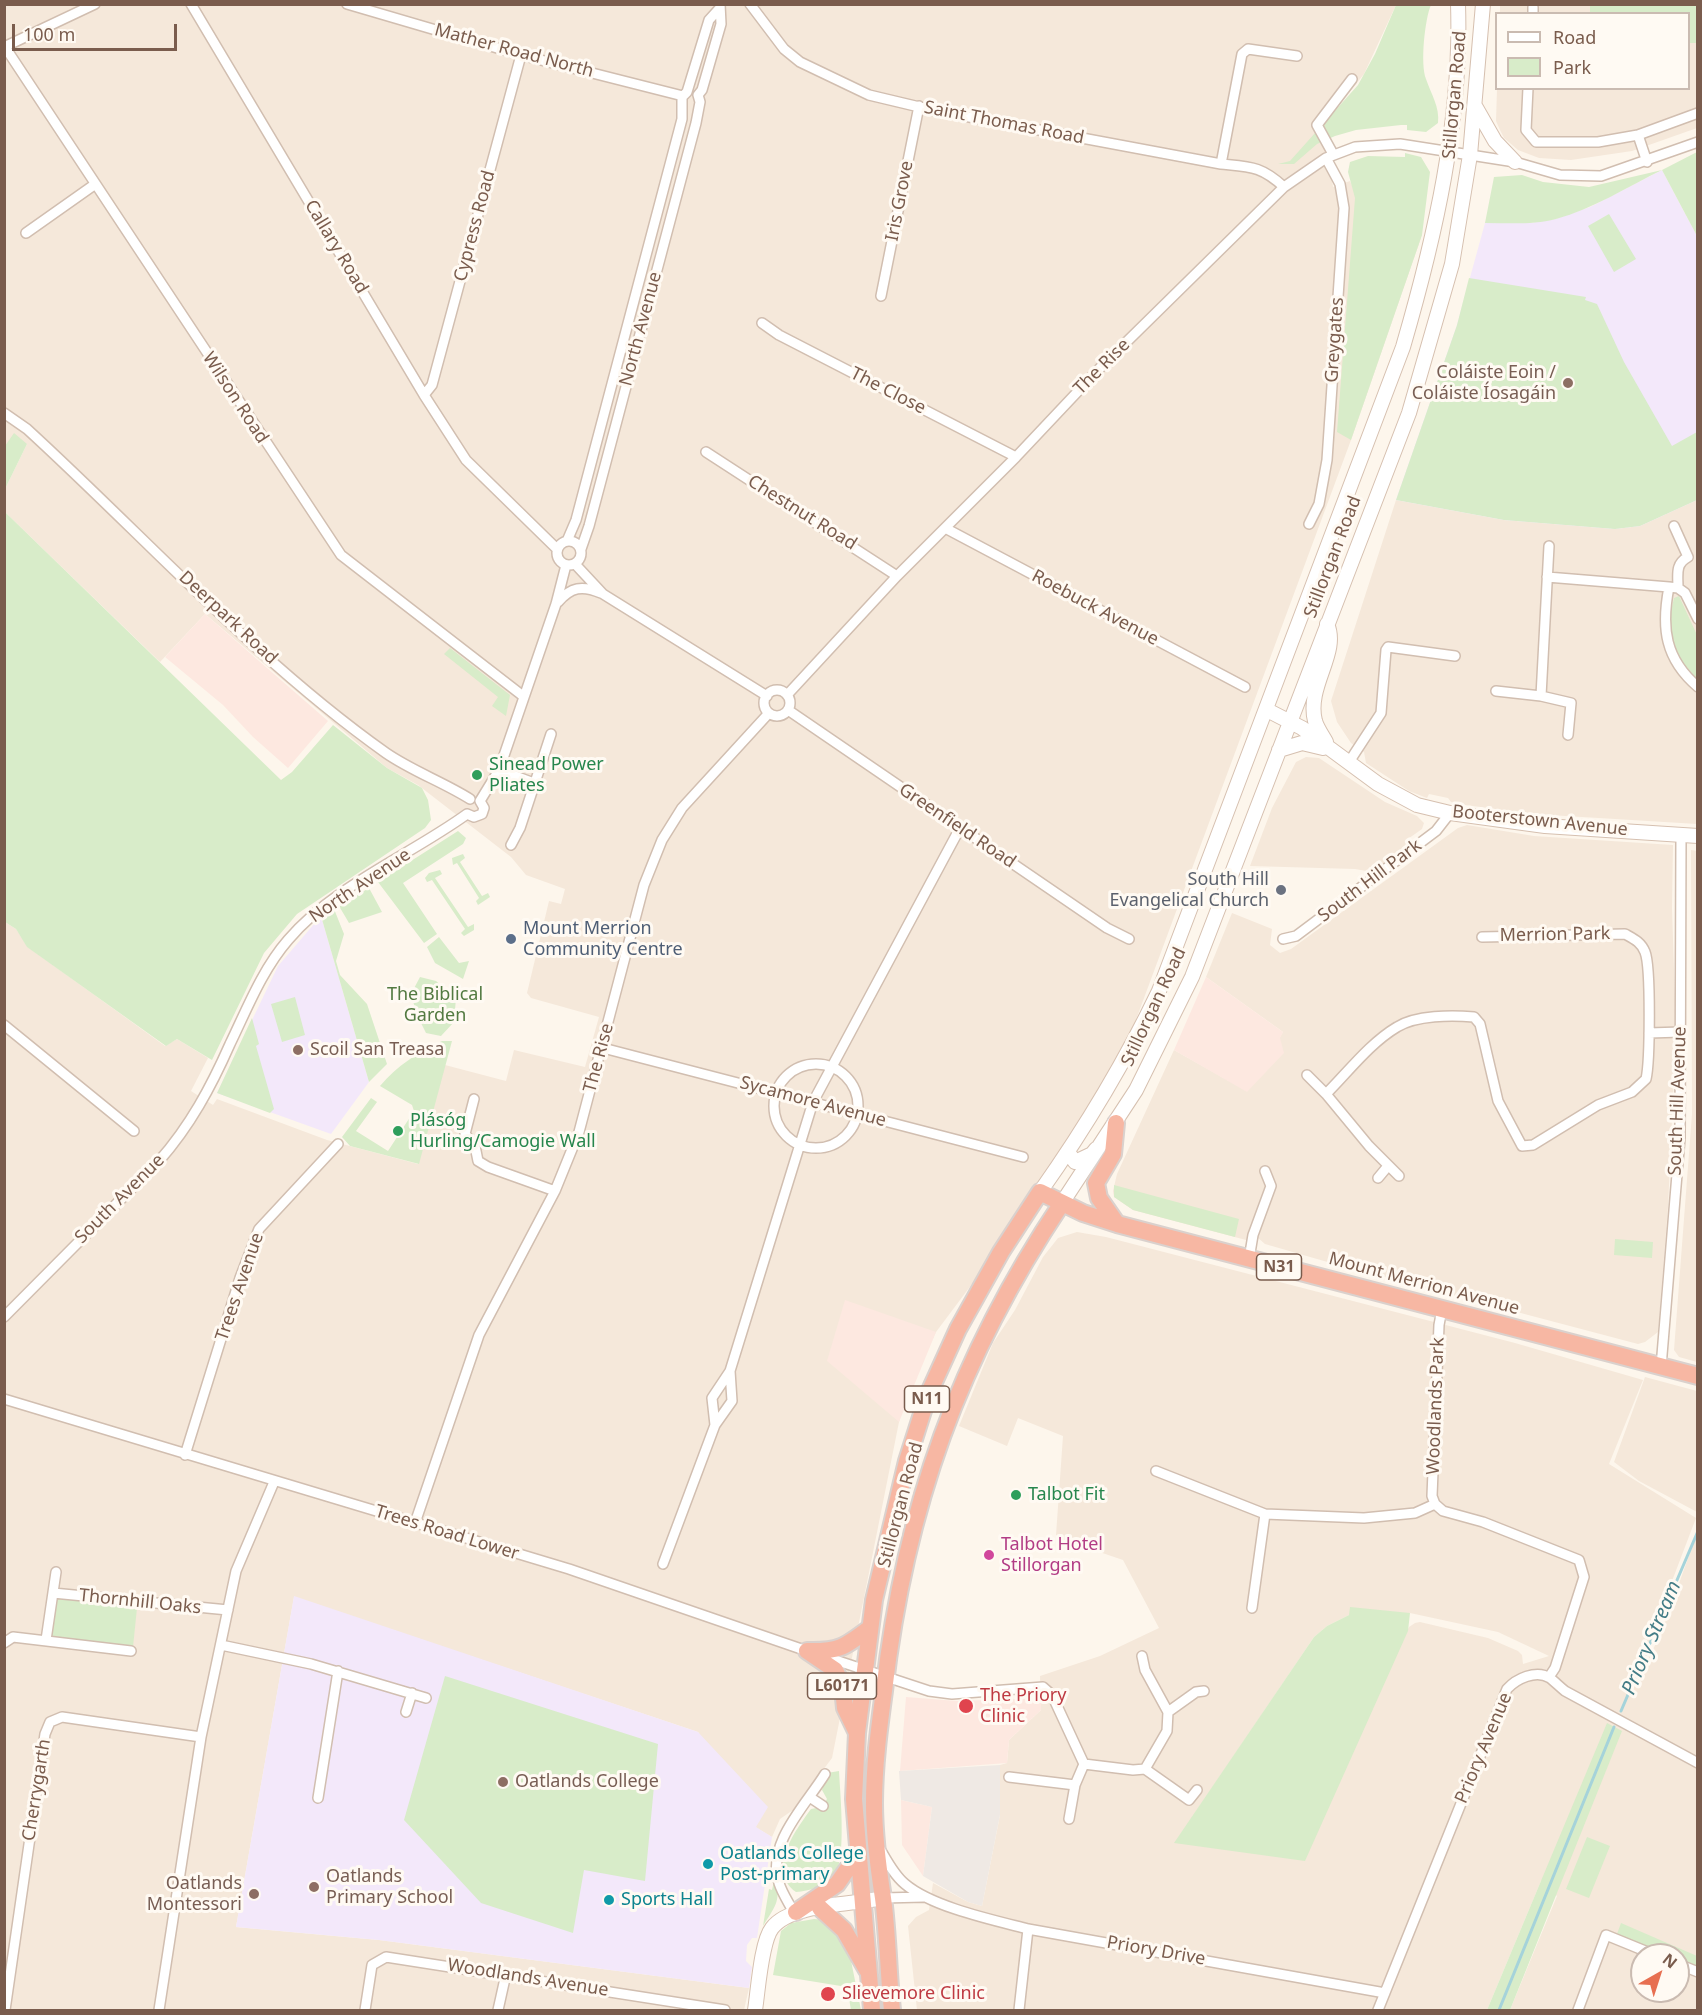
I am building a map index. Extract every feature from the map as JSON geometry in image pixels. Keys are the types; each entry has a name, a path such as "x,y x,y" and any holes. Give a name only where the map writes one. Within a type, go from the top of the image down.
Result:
{"highway":[{"path":"1116,1123 1113,1154 1096,1184 1099,1198 1117,1224"},
{"name":"Mount Merrion Avenue","path":"1040,1192 1117,1224 1698,1376"},
{"name":"Stillorgan Road","path":"872,2010 854,1799 857,1733 864,1668 893,1516 928,1395 958,1329 1001,1252 1040,1192"},
{"name":"Stillorgan Road","path":"892,2010 874,1802 885,1677 899,1588 942,1431 972,1358 1034,1245 1062,1203"},
{"path":"807,1651 834,1652 847,1646 870,1628"},
{"name":"L60171","path":"807,1651 834,1670 843,1688 845,1708 857,1733"},
{"path":"795,1912 837,1884 858,1854"},
{"name":"N11","path":"820,1908 844,1930 869,1973"}],"main road":[{"name":"Stillorgan Road","path":"1040,1192 1068,1152 1131,1051 1159,991 1288,656 1403,347 1421,288 1448,151 1455,95 1458,4"},
{"name":"Stillorgan Road","path":"1062,1203 1116,1123 1152,1059 1192,977 1405,424 1429,351 1452,264 1470,155 1483,4"},
{"path":"1475,106 1495,141 1515,162"},
{"path":"1327,624 1331,642 1314,690 1313,708 1315,723 1331,750"},
{"path":"1288,656 1299,669 1312,665"},
{"name":"Booterstown Avenue","path":"1267,710 1291,720 1378,784 1405,800 1450,813 1545,826 1698,836"},
{"path":"1279,750 1302,743 1331,750"},
{"path":"1068,1152 1074,1162 1092,1154 1116,1123"},
{"path":"755,2010 763,1956 771,1929 795,1912 883,1898"}],"street":[{"path":"5,47 95,4"},
{"name":"Callary Road","path":"191,4 424,395 466,460 557,549"},
{"name":"Mather Road North","path":"347,4 521,55 684,98"},
{"name":"Saint Thomas Road","path":"750,4 784,49 800,62 868,95 1265,171 1284,187"},
{"name":"North Avenue","path":"580,549 592,515 700,102 698,94 702,90 721,24 719,7"},
{"name":"North Avenue","path":"567,541 576,520 645,264 682,119 684,98 709,20 719,7"},
{"name":"Wilson Road","path":"5,47 94,185 341,555 524,696"},
{"path":"1221,164 1242,54 1248,49 1298,56"},
{"name":"Cypress Road","path":"424,395 432,385 521,55"},
{"name":"Greygates","path":"1309,524 1319,504 1327,459 1344,208 1340,184 1317,125 1352,79"},
{"path":"1527,90 1526,130 1536,142 1598,142 1638,135 1698,113"},
{"path":"698,94 684,98 690,111 698,107"},
{"name":"Iris Grove","path":"881,296 919,106"},
{"path":"1638,135 1647,162"},
{"name":"The Rise","path":"787,695 897,576 1016,457 1099,369 1284,187 1330,156 1355,147 1378,143 1515,162 1551,173 1581,177 1601,176 1647,162 1698,142"},
{"path":"26,233 94,185"},
{"name":"The Close","path":"762,323 778,335 1016,457"},
{"name":"Deerpark Road","path":"4,413 27,429 233,624 338,716 398,761 470,799"},
{"name":"Chestnut Road","path":"706,452 897,576"},
{"path":"1674,526 1688,557 1680,561 1665,610 1668,648 1679,669 1698,687"},
{"name":"Roebuck Avenue","path":"945,528 1245,687"},
{"path":"480,801 499,770 570,564 580,559 580,549 577,543 567,541 557,549 560,561 570,564 603,594"},
{"path":"1541,696 1549,546"},
{"path":"1547,577 1673,588 1685,593 1698,619"},
{"path":"556,604 568,591 577,588 591,589 603,594 767,696"},
{"path":"1349,762 1381,713 1388,647 1455,656"},
{"path":"777,690 787,695 790,702 788,710 781,715 769,713 764,702 767,696 777,690"},
{"path":"1497,691 1541,696 1571,703 1568,735"},
{"name":"Greenfield Road","path":"788,710 1107,928 1128,939"},
{"name":"The Rise","path":"415,1523 479,1335 555,1191 579,1132 603,1048 644,885 662,840 682,808 769,713"},
{"path":"511,845 520,828 552,734"},
{"path":"499,770 534,783"},
{"path":"470,799 480,801 483,806 482,814 474,817 467,814 465,806 470,799"},
{"name":"South Hill Park","path":"1283,939 1296,936 1427,838 1443,824 1450,813"},
{"name":"North Avenue","path":"219,1068 265,975 287,941 304,923 341,894 467,814"},
{"path":"715,1425 712,1398 730,1371 813,1102 960,828"},
{"name":"South Hill Avenue","path":"1662,1367 1680,1138 1680,835"},
{"name":"Merrion Park","path":"1326,1094 1396,1027 1410,1021 1474,1017 1480,1024 1498,1101 1522,1146 1533,1145 1564,1124 1642,1085 1648,1072 1649,1033 1646,953 1639,941 1625,934 1482,937"},
{"path":"4,1025 134,1131"},
{"path":"1649,1033 1681,1032"},
{"name":"Sycamore Avenue","path":"603,1048 1023,1157"},
{"path":"819,1062 832,1065 843,1072 855,1093 858,1114 849,1134 838,1143 820,1149 800,1146 791,1141 777,1124 774,1113 776,1093 790,1072 798,1067 819,1062"},
{"name":"South Avenue","path":"4,1317 159,1161 196,1113 219,1068"},
{"path":"1307,1075 1399,1176"},
{"path":"474,1099 465,1134 475,1146 478,1161 488,1167 555,1191"},
{"name":"Trees Avenue","path":"185,1455 240,1278 259,1229 338,1144"},
{"path":"1378,1178 1388,1166"},
{"path":"1248,1259 1253,1235 1271,1186 1265,1171"},
{"name":"Woodlands Park","path":"1435,1504 1432,1496 1439,1325 1442,1309"},
{"path":"663,1564 715,1425 732,1401 730,1371"},
{"name":"Trees Road Lower","path":"4,1399 601,1579 929,1691 952,1694 1043,1687 1052,1695 1084,1764"},
{"path":"1156,1472 1265,1514 1364,1518 1415,1513 1435,1504 1443,1511 1483,1522 1579,1560 1584,1578 1555,1668 1549,1677 1565,1691 1698,1762"},
{"path":"159,2010 201,1737 236,1570 274,1482"},
{"path":"1252,1608 1265,1514"},
{"name":"Thornhill Oaks","path":"46,1640 56,1572"},
{"name":"Thornhill Oaks","path":"53,1593 228,1610"},
{"path":"4,1643 13,1637 131,1651"},
{"path":"221,1645 338,1671 426,1698"},
{"path":"1142,1656 1145,1670 1168,1712 1167,1731 1144,1768"},
{"path":"318,1798 338,1671"},
{"name":"Priory Avenue","path":"1378,2010 1507,1689 1525,1676 1549,1677"},
{"path":"1168,1712 1196,1692 1204,1691"},
{"path":"406,1712 412,1693"},
{"name":"Cherrygarth","path":"5,2010 45,1734 50,1722 62,1717 201,1737"},
{"path":"1069,1819 1075,1785 1084,1764 1133,1770 1144,1768 1189,1800 1197,1790"},
{"path":"795,1912 779,1884 776,1870 778,1851 790,1826 825,1774"},
{"path":"1009,1777 1075,1785"},
{"path":"810,1798 823,1806"},
{"name":"Priory Drive","path":"876,1844 903,1883 929,1898 973,1915 1028,1929 1385,1993"},
{"name":"Priory Drive","path":"883,1898 929,1898"},
{"path":"1019,2010 1028,1929"},
{"path":"1578,2010 1606,1935 1630,1945"},
{"name":"Woodlands Avenue","path":"366,2007 372,1965 386,1957 725,2010"},
{"path":"498,2010 506,1974"}],"shaded area":[{"path":"5,5 1396,5 1364,74 1324,124 1333,187 1350,181 1354,190 1422,235 1351,440 1121,1060 1017,1224 936,1332 907,1396 899,1422 832,1758 793,1810 780,1819 772,1837 755,1827 698,1732 294,1597 236,1927 379,1940 749,1988 744,2010 5,2010 5,922 16,929 28,947 165,1046 177,1039 208,1058 191,1091 213,1105 217,1099 327,1140 418,1164 445,1065 506,1081 514,1050 585,1067 599,1017 531,998 527,993 549,901 561,904 565,889 526,875 511,857 418,785 387,768 205,614 160,662 5,512 5,489 27,444 5,446"},
{"path":"1500,5 1590,5 1590,12 1500,12"},
{"path":"1690,43 1697,43 1697,128 1632,151 1571,160 1539,158 1518,150 1504,138 1496,121 1497,90 1690,90"},
{"name":"Coláiste Eoin / Coláiste Íosagáin","path":"1662,170 1697,236 1697,500 1640,526 1615,529 1504,520 1396,500 1457,325 1485,223 1530,223 1555,219 1590,207"},
{"path":"1396,500 1504,520 1615,529 1640,526 1697,500 1697,824 1533,814 1458,804 1451,802 1448,798 1429,794 1427,798 1409,791 1366,763 1364,752 1351,743 1337,722 1331,701"},
{"path":"205,614 328,721 288,768 253,737 223,705 165,657"},
{"path":"1306,757 1319,758 1385,802 1417,816 1424,823 1422,829 1405,841 1407,846 1372,872 1355,869 1250,866 1272,808 1296,762"},
{"path":"1467,825 1534,836 1673,845 1672,908 1676,1032 1668,1207 1658,1332 1645,1342 1638,1344 1324,1261 1265,1244 1257,1237 1246,1240 1133,1210 1114,1197 1117,1174 1174,1050 1247,1091 1283,1032 1206,977 1232,913 1272,929 1270,945 1280,953 1291,949 1458,828"},
{"path":"1691,850 1698,851 1697,1362 1679,1357 1674,1350 1692,1114"},
{"name":"Scoil San Treasa","path":"321,916 369,1082 331,1134 217,1093 278,966"},
{"path":"1206,977 1283,1032 1280,1038 1284,1053 1247,1092 1174,1050"},
{"path":"1077,1232 1106,1237 1515,1343 1643,1380 1609,1464 1696,1518 1653,1631 1641,1674 1662,1631 1697,1533 1697,2010 1510,2010 1557,1896 1541,1881 1487,2010 917,2010 908,1926 916,1917 929,1910 933,1883 968,1902 982,1906 1000,1815 1000,1765 1007,1763 1009,1740 1041,1710 1040,1676 1100,1656 1159,1628 1123,1560 1061,1539 1056,1535 1063,1436 1018,1418 1007,1446 959,1426 993,1343 1015,1310 1043,1257 1058,1238","holes":["1410,1613 1498,1632 1549,1656 1523,1664 1522,1655 1518,1651 1488,1638 1420,1622 1415,1623 1409,1627 1398,1650 1175,1843 1314,1637 1327,1626 1349,1615"]},
{"path":"845,1300 936,1332 899,1422 827,1361"},
{"path":"1645,1377 1697,1391 1697,1512 1639,1481 1614,1462"},
{"name":"Oatlands College","path":"294,1596 698,1732 768,1807 756,1827 772,1837 757,1938 752,1938 747,1945 746,1961 752,1967 749,1988 379,1940 236,1927"},
{"path":"906,1697 957,1701 1041,1698 1041,1710 1009,1740 1007,1763 900,1771"},
{"path":"1000,1765 1000,1815 982,1906 968,1902 923,1876 932,1807 901,1800 899,1771"},
{"path":"901,1800 932,1807 923,1876 902,1845"}],"green space":[{"path":"1396,5 1431,5 1425,30 1423,63 1436,106 1438,123 1426,132 1407,130 1407,125 1356,130 1317,144 1294,164 1278,164 1290,161 1358,85 1375,54"},
{"path":"1590,5 1697,5 1697,43 1690,43 1690,12 1590,12"},
{"path":"1697,152 1697,236 1662,170"},
{"path":"1405,153 1421,157 1430,172 1422,235 1351,440 1337,432 1355,198 1348,172 1350,162 1368,156 1405,157"},
{"path":"1662,170 1597,204 1570,215 1530,223 1485,223 1494,177 1522,175 1543,182 1589,187"},
{"path":"1609,214 1636,259 1614,272 1588,226"},
{"name":"Coláiste Eoin / Coláiste Íosagáin","path":"1469,278 1586,297 1585,300 1597,304 1624,362 1672,446 1697,432 1697,500 1640,526 1615,529 1504,520 1396,500 1457,325"},
{"path":"14,433 27,444 5,489 5,446"},
{"path":"5,512 281,780 292,772 333,725 387,768 422,788 428,800 431,820 425,828 297,914 264,953 212,1060 177,1039 166,1046 27,947 16,929 5,922"},
{"path":"1679,596 1697,635 1697,679 1675,654 1669,620 1674,598"},
{"path":"450,648 510,695 506,716 492,706 498,697 444,654"},
{"path":"458,831 466,838 463,844 403,883 437,934 424,943 378,882"},
{"path":"463,854 465,858 460,862 482,896 488,893 490,897 478,905 476,901 479,898 457,863 453,865 452,858"},
{"path":"440,870 442,874 435,878 468,927 474,924 474,930 464,936 461,933 465,929 432,880 427,882 425,878 429,873"},
{"path":"369,888 382,912 349,923 339,906"},
{"path":"334,909 344,934 336,961 340,975 367,1004 387,1064 369,1082 321,916"},
{"path":"439,937 459,963 469,961 463,979 435,963 427,947"},
{"name":"The Biblical Garden","path":"420,977 436,981 456,998 454,1022 441,1036 426,1033 417,1015 411,994"},
{"path":"295,997 305,1035 282,1042 271,1004"},
{"path":"252,1018 259,1044 256,1046 274,1109 270,1113 217,1093"},
{"path":"442,1041 452,1041 419,1164 350,1146 342,1137 371,1098 377,1102 356,1131 388,1151 414,1111 412,1105 380,1086 408,1060"},
{"path":"1114,1185 1239,1219 1235,1237 1133,1210 1114,1197"},
{"path":"1615,1239 1653,1242 1652,1258 1614,1255"},
{"path":"56,1597 137,1608 133,1647 52,1636"},
{"path":"1350,1607 1410,1613 1408,1631 1305,1861 1174,1843 1314,1637 1327,1626 1349,1615"},
{"path":"445,1676 658,1744 645,1881 584,1870 573,1933 481,1903 404,1820"},
{"path":"1607,1723 1622,1731 1510,2010 1487,2010"},
{"path":"839,1771 842,1842 838,1868 827,1883 796,1892 787,1883 783,1873 786,1850 811,1809 822,1807 827,1799 822,1790 827,1773"},
{"path":"1587,1837 1610,1846 1589,1898 1566,1889"},
{"path":"774,1881 777,1888 777,1899 763,1926 769,1889 772,1890"},
{"path":"814,1919 827,1920 848,1946 861,2010 851,2010 847,1987 773,1975 781,1931 791,1923"},
{"path":"1621,1923 1667,1943 1639,1943 1617,1934"},
{"path":"1690,1953 1697,1956 1697,1966 1690,1963"}],"waterway":[{"name":"Priory Stream","path":"1621,1711 1698,1531"},
{"path":"1499,2010 1614,1727"}],"place":[{"name":"Coláiste Eoin / Coláiste Íosagáin","path":"1568,383"},
{"name":"Sinead Power Pliates","path":"477,775"},
{"name":"South Hill Evangelical Church","path":"1281,890"},
{"name":"Mount Merrion Community Centre","path":"511,939"},
{"name":"Scoil San Treasa","path":"298,1050"},
{"name":"Plásóg Hurling/Camogie Wall","path":"398,1131"},
{"name":"Talbot Fit","path":"1016,1495"},
{"name":"Talbot Hotel Stillorgan","path":"989,1555"},
{"name":"The Priory Clinic","path":"966,1706"},
{"name":"Oatlands College","path":"503,1782"},
{"name":"Oatlands College Post-primary","path":"708,1864"},
{"name":"Oatlands Primary School","path":"314,1887"},
{"name":"Oatlands Montessori","path":"254,1894"},
{"name":"Sports Hall","path":"609,1900"},
{"name":"Slievemore Clinic","path":"828,1994"}]}
